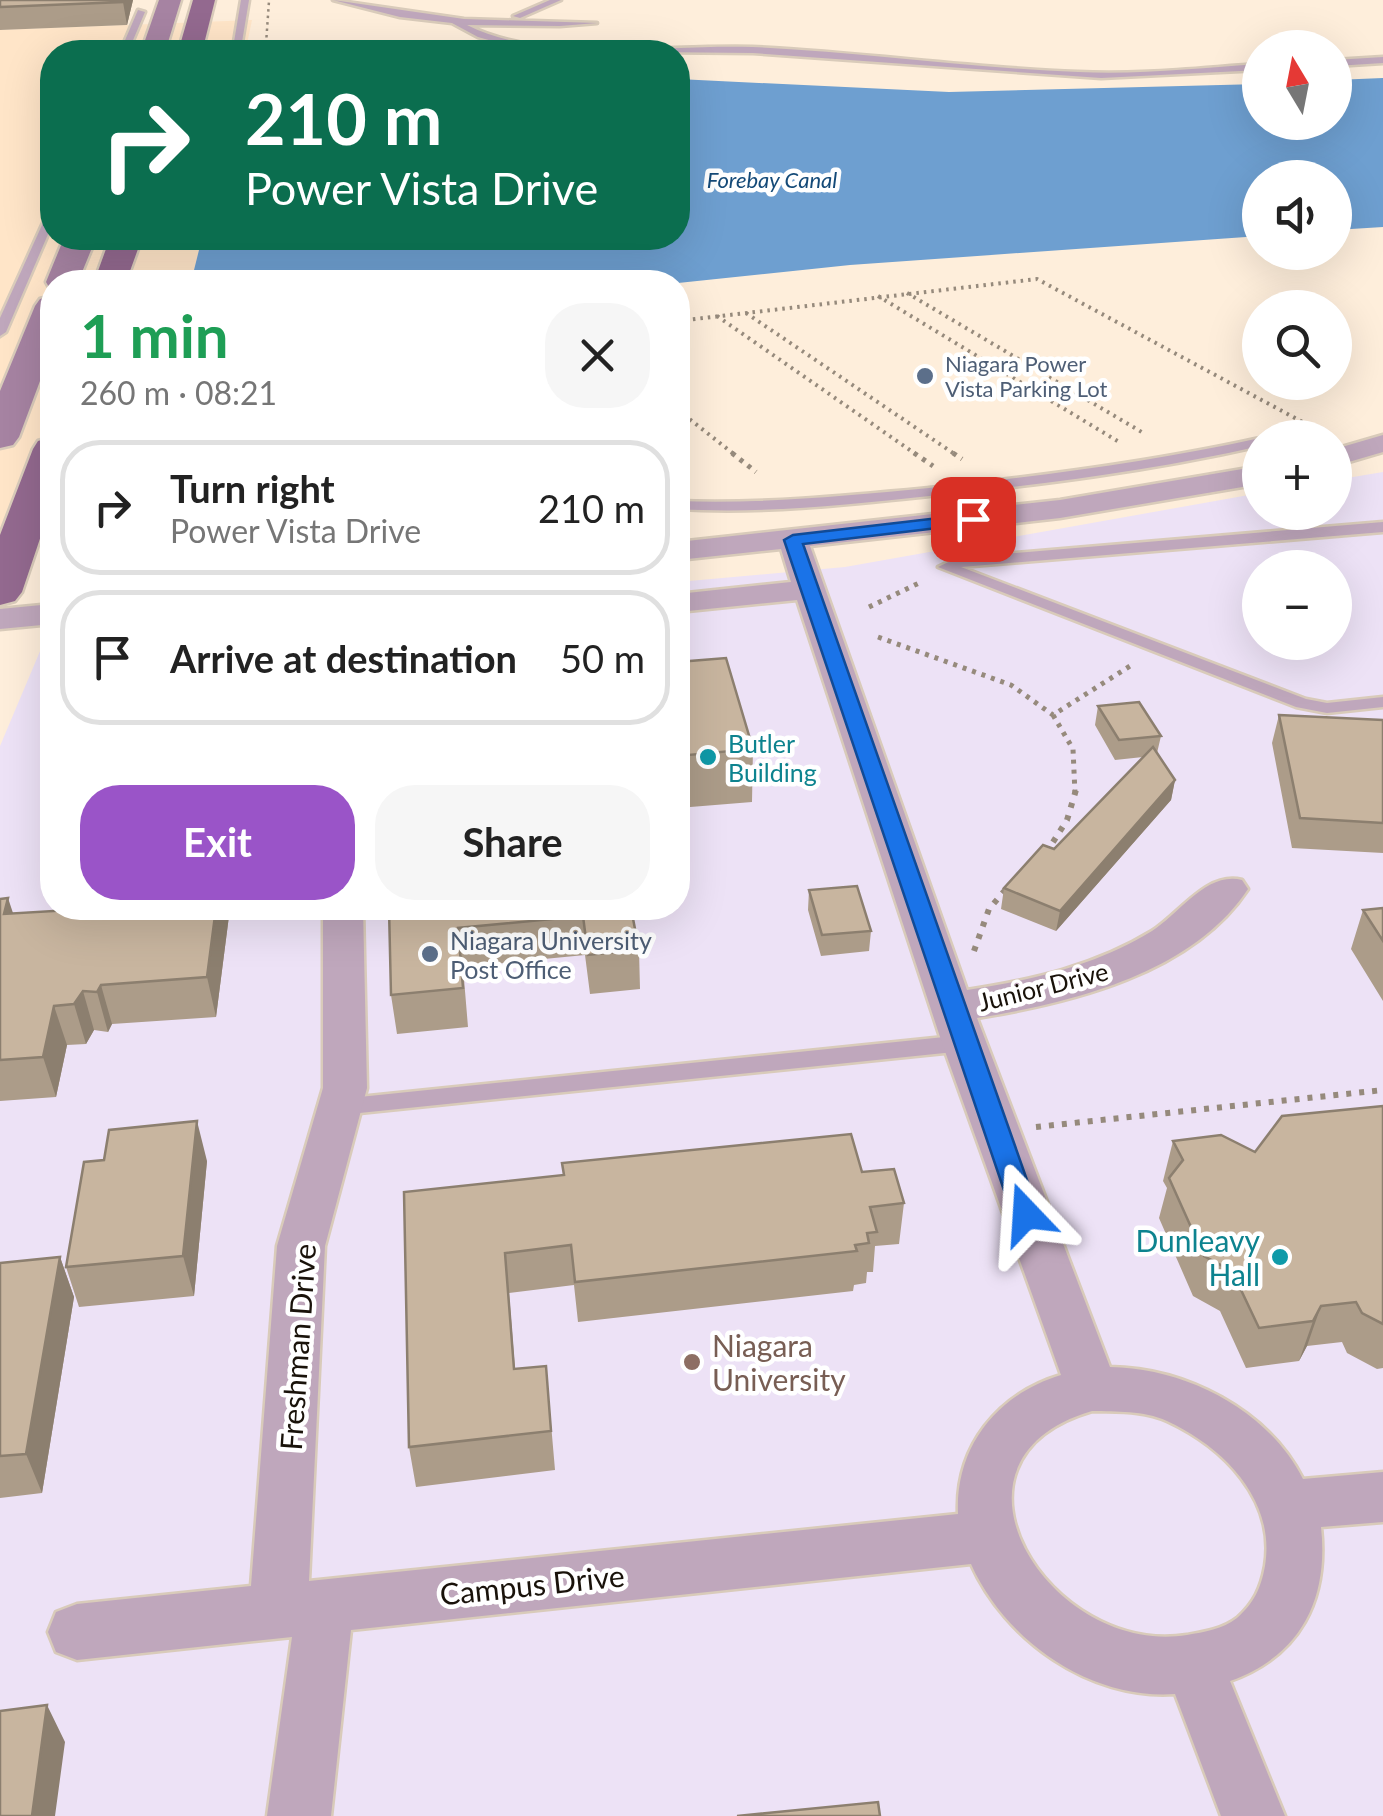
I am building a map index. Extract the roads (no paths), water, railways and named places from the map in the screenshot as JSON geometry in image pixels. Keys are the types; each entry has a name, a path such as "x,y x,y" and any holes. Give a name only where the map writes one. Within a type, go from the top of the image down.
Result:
{"main road":[{"path":"158,40 170,0"},
{"path":"193,40 204,0"},
{"path":"0,437 40,336"},
{"path":"0,592 40,482"}],"street":[{"path":"1352,453 1383,443"},
{"path":"690,550 1009,515 1242,478"},
{"path":"793,540 958,1025 1092,1389"},
{"path":"690,602 812,589"},
{"path":"0,619 40,615"},
{"name":"Junior Drive","path":"958,1025 1128,964 1169,942 1228,889"},
{"name":"Freshman Drive","path":"299,1816 301,1246 345,1088 344,920"},
{"path":"1092,1389 1150,1392 1208,1415 1256,1453 1289,1505 1298,1558 1284,1607 1248,1645 1194,1666 1128,1662 1064,1636 1015,1592 986,1538 983,1484 1002,1438 1040,1405 1092,1389"},
{"path":"1289,1505 1383,1498"},
{"name":"Campus Drive","path":"77,1632 986,1538"},
{"path":"1194,1666 1253,1816"}],"lane":[{"path":"238,40 246,0"},
{"path":"336,0 392,14 455,22 592,22"},
{"path":"455,22 505,18 550,2"},
{"path":"129,40 142,12"},
{"path":"455,22 472,36 495,40"},
{"path":"690,49 753,50 920,67 1084,76 1242,68"},
{"path":"1352,62 1383,60"},
{"path":"0,332 40,241"},
{"path":"690,505 796,506 986,487 1242,446"},
{"path":"986,487 1009,515"},
{"path":"1383,526 957,562 946,567 1302,702 1327,708 1383,702"},
{"path":"340,1107 958,1025"}],"water":[{"name":"Forebay Canal","path":"1383,78 1383,227 1352,229 1352,160 1242,160 1242,237 850,265 690,282 690,270 194,270 199,250 690,250 690,80 949,92 1242,84 1242,140 1352,140 1352,79"}],"place":[{"name":"Niagara Power Vista Parking Lot","path":"925,376"},
{"name":"Butler Building","path":"708,757"},
{"name":"Niagara University Post Office","path":"430,954"},
{"name":"Dunleavy Hall","path":"1280,1257"},
{"name":"Niagara University","path":"692,1362"}]}
